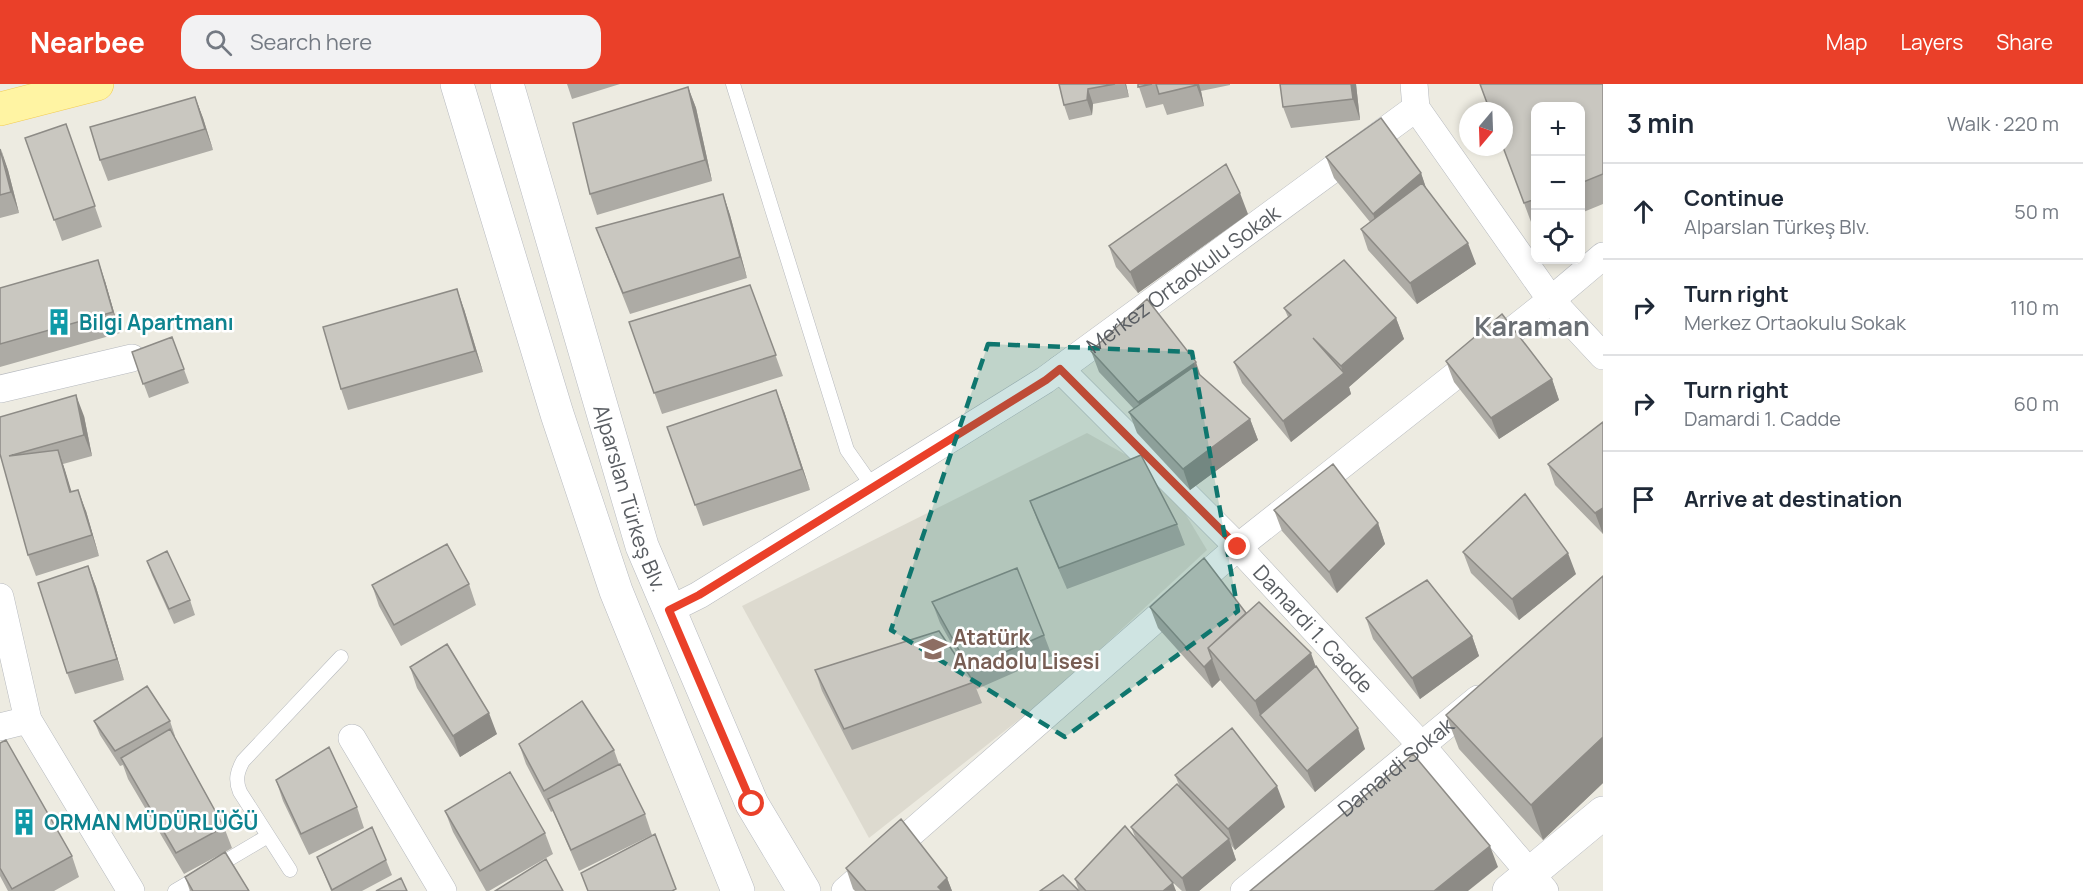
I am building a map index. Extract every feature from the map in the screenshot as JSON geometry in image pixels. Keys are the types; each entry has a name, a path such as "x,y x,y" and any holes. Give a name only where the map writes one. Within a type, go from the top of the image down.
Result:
{"main road":[{"path":"0,109 97,84"}],"street":[{"name":"Alparslan Türkeş Blv.","path":"457,84 554,402 616,591 734,890"},
{"name":"Alparslan Türkeş Blv.","path":"507,84 642,546 752,804 804,891"},
{"name":"Merkez Ortaokulu Sokak","path":"669,610 699,595 1046,380 1415,96"},
{"path":"1415,96 1551,300 1603,356"},
{"path":"845,891 1238,547 1551,300 1603,256"},
{"path":"0,389 132,358"},
{"name":"Damardi 1. Cadde","path":"1060,369 1238,547 1422,746 1528,885"},
{"path":"0,597 28,720 131,891"},
{"name":"Damardi Sokak","path":"1244,891 1494,685"},
{"path":"0,727 28,720"},
{"path":"352,738 443,891"},
{"path":"1528,885 1603,813"}],"lane":[{"path":"733,84 847,450 873,487"},
{"path":"290,870 240,792 238,769 243,760 341,657"},
{"path":"175,891 268,836"}],"highlighted area":[{"path":"988,344 1192,352 1238,611 1065,737 891,630"}],"shaded area":[{"name":"Atatürk Anadolu Lisesi","path":"1087,433 1146,466 1177,500 1207,550 1054,692 869,838 742,606"}],"building":[{"path":"1059,84 1115,84 1088,89 1087,100 1064,105"},
{"path":"1156,84 1196,84 1197,85 1159,94"},
{"path":"1280,84 1351,84 1353,99 1283,107"},
{"path":"1480,84 1603,84 1603,174 1585,181 1585,102 1531,102 1531,201 1524,203 1506,156 1513,156 1513,102 1487,102"},
{"path":"688,87 705,160 590,194 573,123"},
{"path":"195,97 205,129 100,160 90,127"},
{"path":"1381,118 1421,173 1373,214 1326,157"},
{"path":"66,124 95,206 54,220 25,138"},
{"path":"0,149 11,192 0,195"},
{"path":"1226,164 1240,193 1130,272 1109,246"},
{"path":"1422,183 1468,243 1410,283 1361,229"},
{"path":"723,194 740,257 623,293 596,228"},
{"path":"98,260 113,312 0,344 0,288"},
{"path":"1344,260 1396,318 1341,366 1313,338 1344,373 1283,421 1234,362 1291,315 1284,308"},
{"path":"750,285 776,355 654,393 629,322"},
{"path":"457,289 475,351 341,389 323,327"},
{"path":"1147,299 1196,362 1138,402 1091,351"},
{"path":"1502,314 1552,379 1491,418 1446,361"},
{"path":"172,337 184,369 143,384 132,352"},
{"path":"1192,368 1250,419 1183,469 1129,412"},
{"path":"776,390 802,469 695,505 667,427"},
{"path":"76,395 84,435 9,456 58,450 70,492 78,490 92,535 28,555 0,454 0,417"},
{"path":"1603,422 1603,508 1595,513 1548,464"},
{"path":"1141,455 1177,524 1059,568 1030,501"},
{"path":"1333,464 1378,523 1329,572 1274,510"},
{"path":"1525,494 1568,553 1512,599 1463,552"},
{"path":"447,544 469,584 394,625 372,585"},
{"path":"167,551 190,600 169,609 147,561"},
{"path":"1204,558 1246,613 1208,648 1212,659 1204,667 1150,607"},
{"path":"88,566 117,659 67,673 38,583"},
{"path":"1017,568 1044,635 969,668 932,602"},
{"path":"1603,576 1603,737 1531,805 1446,715"},
{"path":"1427,580 1472,636 1412,678 1366,618"},
{"path":"1259,602 1311,653 1255,701 1208,648"},
{"path":"939,631 974,682 844,729 815,670"},
{"path":"447,644 489,713 453,736 410,667"},
{"path":"1316,666 1358,728 1307,771 1260,715"},
{"path":"147,686 170,721 115,751 94,721"},
{"path":"582,701 614,750 544,791 519,744"},
{"path":"1232,728 1277,786 1228,829 1175,775"},
{"path":"170,729 224,827 176,853 121,758"},
{"name":"ORMAN MÜDÜRLÜĞÜ","path":"6,740 72,856 12,889 0,868 0,743"},
{"path":"329,747 357,807 301,834 276,780"},
{"path":"1413,754 1490,846 1434,891 1250,891 1360,800"},
{"path":"620,764 645,814 571,850 548,799"},
{"path":"510,772 545,833 480,871 445,811"},
{"path":"1177,784 1229,839 1182,878 1131,827"},
{"path":"901,819 947,878 938,887 942,891 866,891 846,868"},
{"path":"1125,826 1173,883 1163,891 1086,891 1075,879"},
{"path":"372,827 386,860 332,890 317,857"},
{"path":"655,834 676,889 672,891 588,891 581,873"},
{"path":"225,852 249,891 193,891 185,877"},
{"path":"546,859 563,891 495,891"},
{"path":"1063,875 1079,891 1040,891"},
{"path":"401,878 407,891 376,891"}],"place":[{"name":"Bilgi Apartmanı","path":"59,322"},
{"name":"Atatürk Anadolu Lisesi","path":"933,649"},
{"name":"ORMAN MÜDÜRLÜĞÜ","path":"24,822"}],"district":[{"name":"Karaman","path":"1532,325"}],"route":[{"path":"752,804 669,610 699,595 1046,380 1060,369 1238,547"}]}
